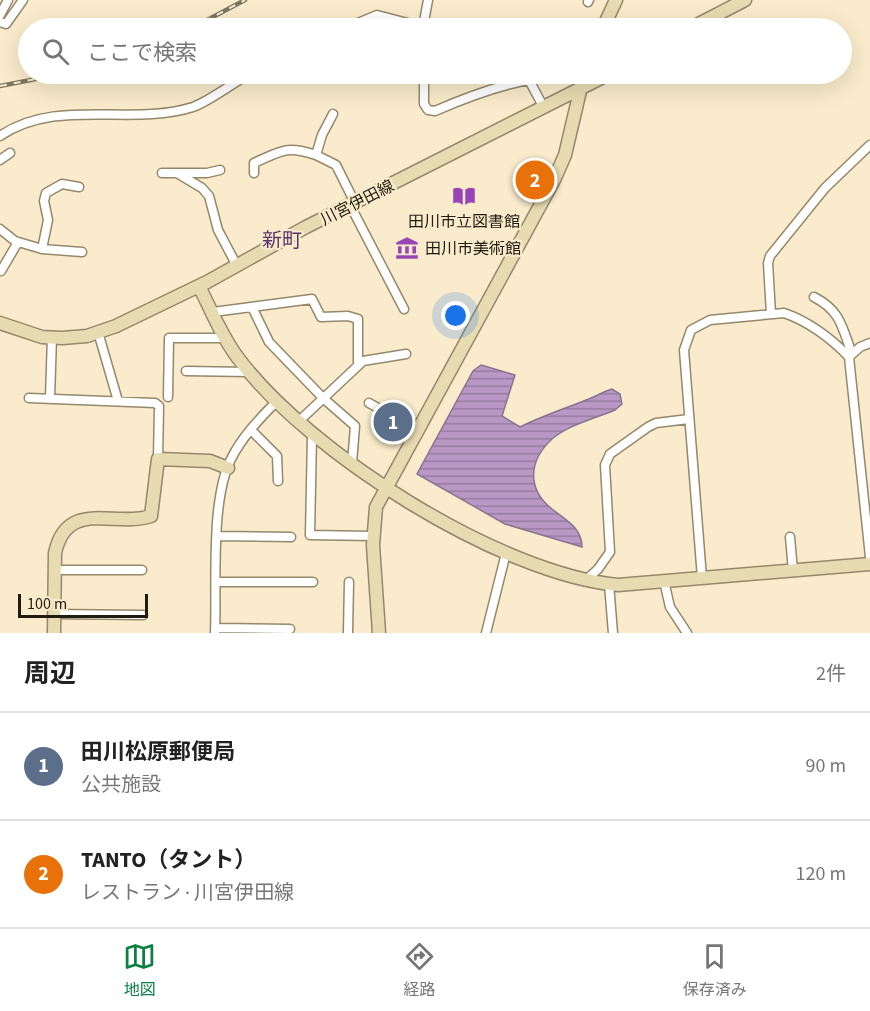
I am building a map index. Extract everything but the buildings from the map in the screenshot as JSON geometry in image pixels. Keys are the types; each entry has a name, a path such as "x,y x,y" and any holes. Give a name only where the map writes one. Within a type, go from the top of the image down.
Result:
{"street":[{"path":"0,15 8,0"},
{"path":"0,22 6,24 23,0"},
{"path":"426,18 428,0"},
{"path":"608,18 616,0"},
{"path":"710,18 745,0"},
{"path":"370,18 377,15 388,18"},
{"path":"0,136 17,124 39,117 162,113 195,106 232,84"},
{"path":"424,84 424,104 428,110 435,111 510,84"},
{"path":"531,84 544,108"},
{"path":"379,633 373,536 376,507 385,485 554,180 565,154 580,84"},
{"name":"川宮伊田線","path":"0,323 25,333 52,337 87,336 98,332 199,286 352,204 591,84"},
{"path":"316,155 333,114"},
{"path":"771,315 768,263 770,256 825,188 870,145"},
{"path":"254,173 254,163 285,150 297,149 336,165 352,204 404,309"},
{"path":"0,160 10,153"},
{"path":"162,173 207,173 220,170"},
{"path":"177,172 202,188 209,196 218,230 237,266"},
{"path":"42,249 48,220 44,201 46,193 62,184 79,187"},
{"path":"0,228 18,242 42,249 82,252"},
{"path":"1,271 18,242"},
{"path":"199,286 227,338 249,372 312,435 352,464 435,517 506,553 585,582 609,584 870,564"},
{"path":"814,297 830,305 838,316 851,355 870,557"},
{"path":"213,312 312,299 321,317 348,316 358,319 358,365"},
{"path":"252,306 269,342 323,398 356,426 352,464"},
{"path":"702,578 684,350 691,330 710,320 784,313 795,317 851,355"},
{"path":"98,332 118,401"},
{"path":"50,398 52,337"},
{"path":"168,397 169,338 227,338"},
{"path":"851,355 870,343"},
{"path":"298,422 358,365 374,358 406,354"},
{"path":"186,371 249,372"},
{"path":"29,398 155,403 159,406 158,459 151,516 84,518 73,523 57,543 54,633"},
{"path":"277,401 251,430 228,468 218,507 215,630 290,629"},
{"path":"369,403 416,429"},
{"path":"585,582 610,552 605,465 610,454 656,423 689,420"},
{"path":"251,430 277,456 278,481"},
{"path":"312,435 310,535 373,536"},
{"path":"158,459 210,461 228,468"},
{"path":"218,536 291,537"},
{"path":"790,537 794,571"},
{"path":"486,633 506,553"},
{"path":"55,570 142,570"},
{"path":"664,581 670,607 687,633"},
{"path":"217,582 314,582"},
{"path":"348,582 348,633"},
{"path":"609,584 613,633"},
{"path":"54,614 143,615"}],"shaded area":[{"path":"481,365 515,375 502,416 520,427 612,389 620,394 622,404 615,410 574,426 552,439 538,456 535,466 535,484 538,493 552,509 576,529 582,547 505,524 417,474 473,371"}],"railway":[{"path":"211,18 245,0"},
{"path":"0,86 18,82"}],"place":[{"name":"TANTO（タント）","path":"535,180"},
{"name":"田川市立図書館","path":"464,196"},
{"name":"田川市美術館","path":"407,248"},
{"name":"田川松原郵便局","path":"393,422"}],"district":[{"name":"新町","path":"282,240"}]}
